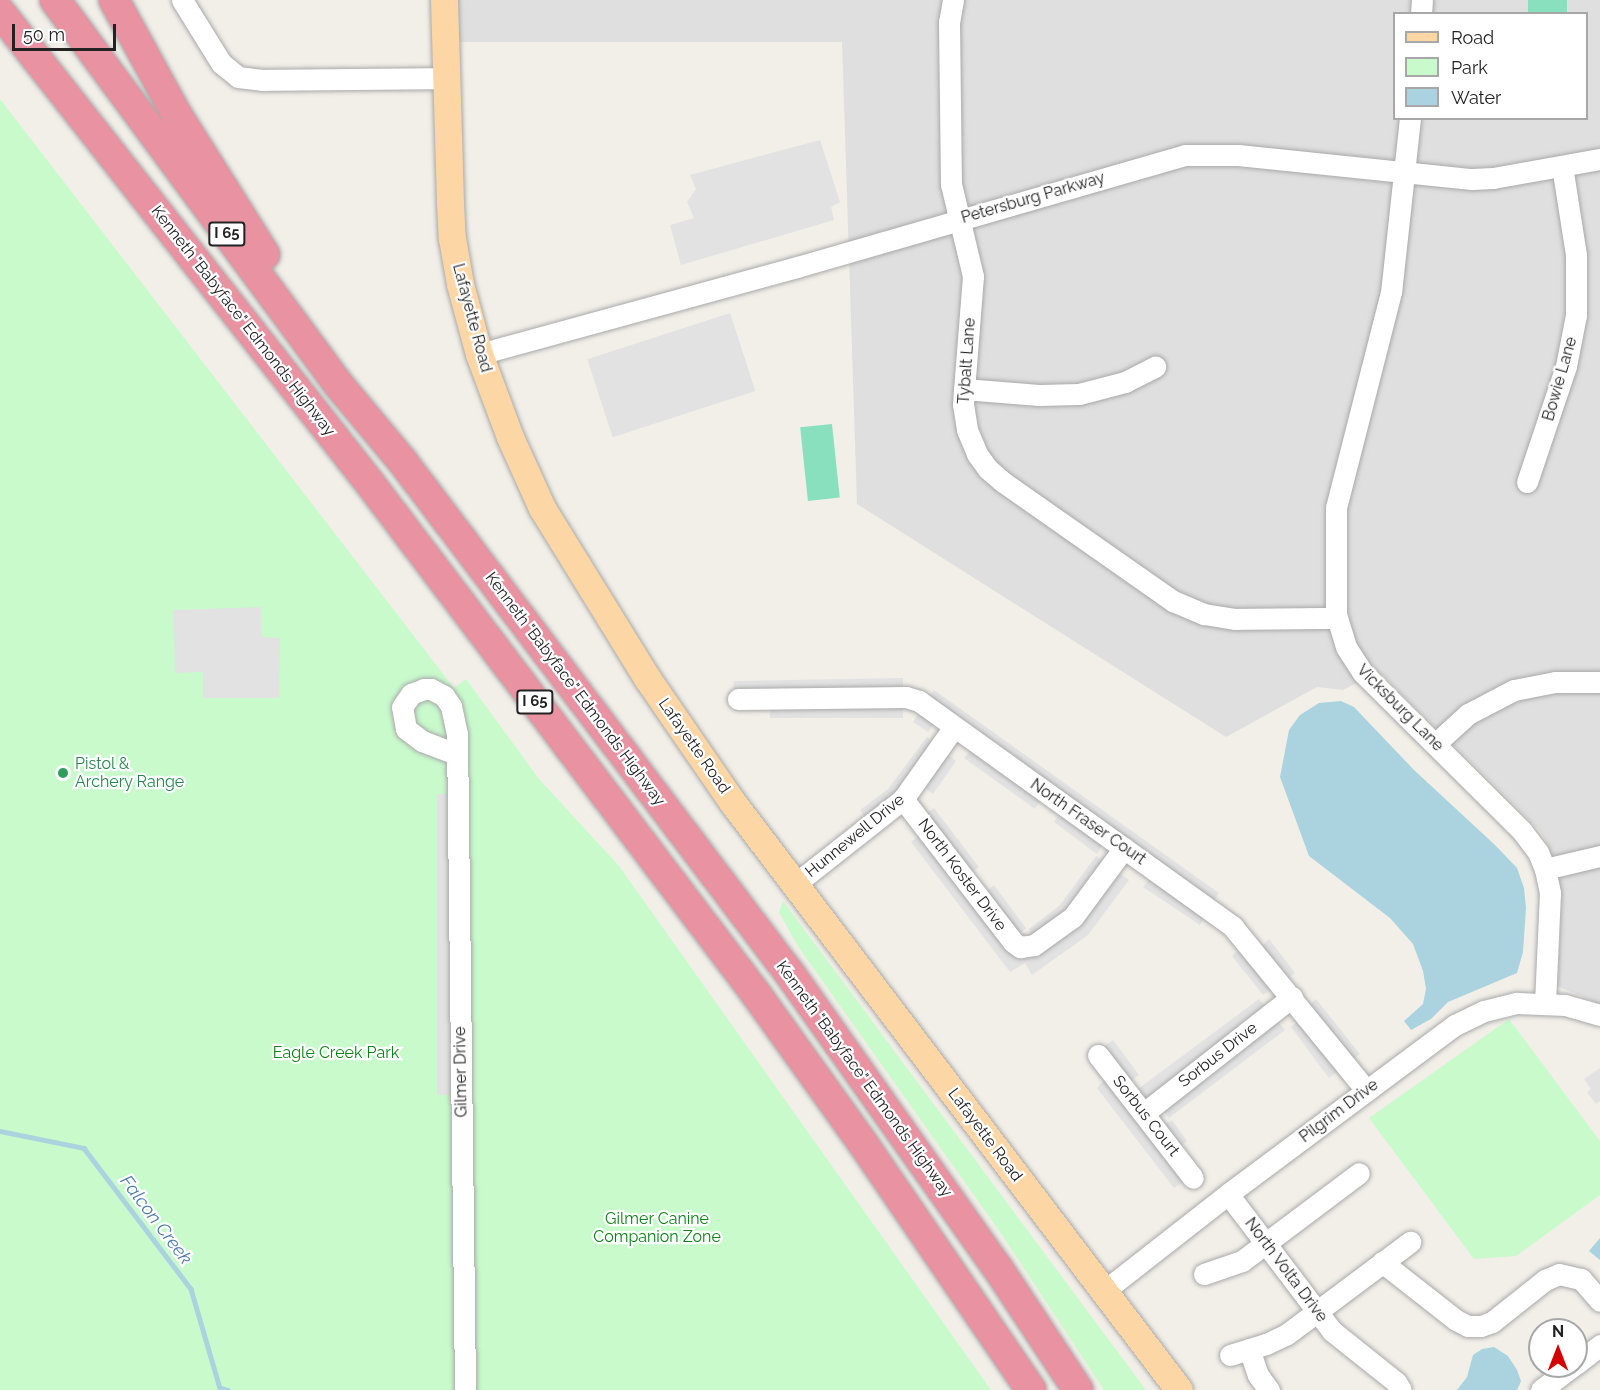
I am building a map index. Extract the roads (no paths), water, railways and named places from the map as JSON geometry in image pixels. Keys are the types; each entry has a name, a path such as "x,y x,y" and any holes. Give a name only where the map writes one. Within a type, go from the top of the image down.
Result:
{"highway":[{"name":"Kenneth \"Babyface\" Edmonds Highway","path":"55,0 338,384 403,462 790,975 922,1159 1078,1390"},
{"path":"114,0 177,115 228,197 264,254 348,375 403,462"},
{"name":"Kenneth \"Babyface\" Edmonds Highway","path":"0,12 372,486 756,994 889,1180 1031,1390"}],"main road":[{"name":"Lafayette Road","path":"444,0 452,238 460,284 479,354 510,436 542,508 647,678 733,803 1179,1390"}],"street":[{"path":"182,0 221,63 238,77 262,80 446,78"},
{"name":"Tybalt Lane","path":"952,0 949,22 951,184 971,258 973,276 964,416 968,436 988,469 1167,598 1204,614 1236,620 1337,618"},
{"name":"Vicksburg Lane","path":"1410,120 1392,291 1336,507 1337,618 1342,639 1353,660 1531,841 1545,869 1550,903 1545,1002"},
{"name":"Petersburg Parkway","path":"479,354 775,273 1185,155 1238,155 1479,179 1600,159"},
{"name":"Bowie Lane","path":"1527,482 1564,372 1574,327 1576,255 1562,166"},
{"path":"964,389 1039,395 1079,394 1125,382 1155,367"},
{"path":"1435,744 1468,714 1514,690 1555,682 1600,682"},
{"name":"North Fraser Court","path":"738,699 906,697 919,701 1233,927 1366,1090"},
{"name":"Hunnewell Drive","path":"795,884 903,799 954,727"},
{"name":"Gilmer Drive","path":"456,754 465,1390"},
{"name":"North Koster Drive","path":"903,799 1012,942 1023,947 1034,945 1073,917 1124,848"},
{"path":"1545,869 1600,856"},
{"name":"Sorbus Drive","path":"1144,1113 1292,997"},
{"name":"Pilgrim Drive","path":"1104,1291 1366,1090 1444,1032 1473,1015 1510,1004 1545,1002 1600,1015"},
{"name":"Sorbus Court","path":"1098,1055 1193,1179"},
{"path":"1204,1275 1242,1261 1359,1173"},
{"name":"North Volta Drive","path":"1228,1194 1332,1331 1396,1383 1401,1390"},
{"path":"1269,1390 1240,1352 1277,1340 1410,1242"},
{"path":"1382,1262 1456,1320 1468,1326 1481,1326 1492,1322 1545,1281 1559,1274 1581,1279 1600,1301"},
{"path":"1588,1354 1600,1345"},
{"path":"1542,1390 1557,1378"}],"water":[{"path":"1341,701 1354,707 1414,770 1495,845 1517,868 1524,888 1526,908 1523,952 1517,973 1448,1002 1431,1019 1411,1030 1404,1021 1423,1004 1426,989 1423,971 1413,944 1390,918 1309,856 1280,777 1289,730 1300,715 1319,703"},
{"path":"1600,1238 1600,1260 1589,1251"},
{"path":"1494,1347 1508,1356 1517,1370 1521,1381 1517,1390 1457,1390 1467,1377 1473,1355 1482,1349"}],"waterway":[{"name":"Falcon Creek","path":"0,1131 84,1148 191,1289 220,1388 228,1390"}],"place":[{"name":"Pistol & Archery Range","path":"63,773"}],"park label":[{"name":"Eagle Creek Park","path":"336,1053"},
{"name":"Gilmer Canine Companion Zone","path":"657,1228"}]}
